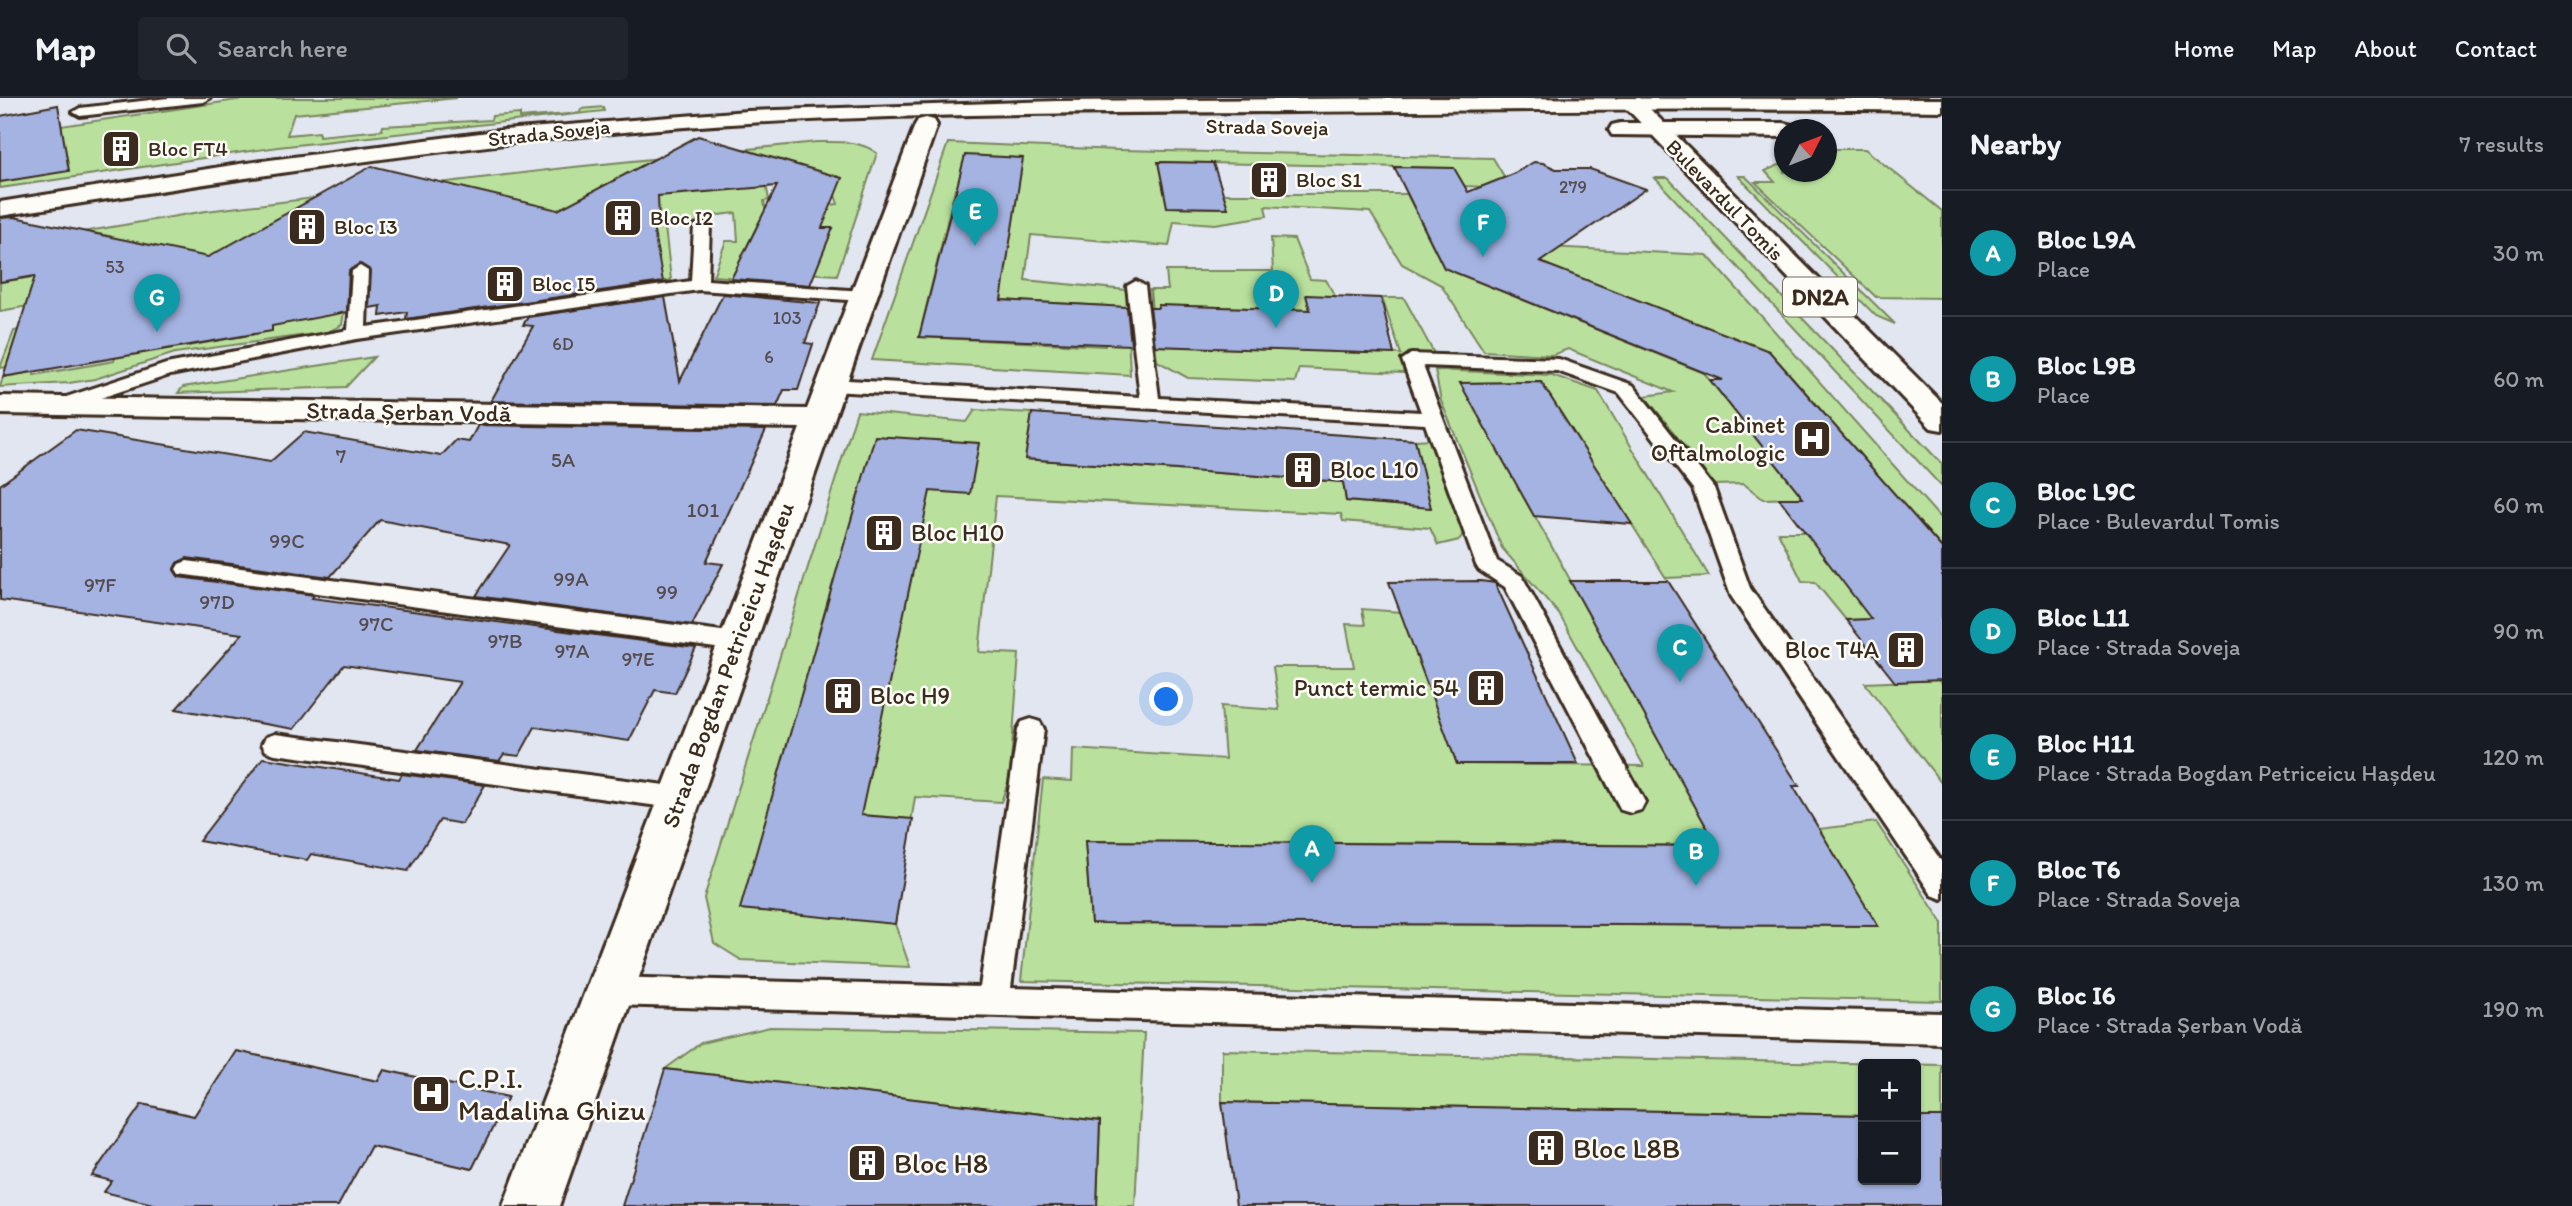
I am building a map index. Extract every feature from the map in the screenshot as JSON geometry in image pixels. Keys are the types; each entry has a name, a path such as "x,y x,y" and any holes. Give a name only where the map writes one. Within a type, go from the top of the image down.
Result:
{"main road":[{"name":"Strada Soveja","path":"0,209 225,173 503,136 747,117 1058,102 1629,100 1942,105"},
{"name":"Bulevardul Tomis","path":"1629,100 1942,421"},
{"name":"Strada Soveja","path":"0,224 242,185 512,153 675,139 926,125 1024,123 1270,127"},
{"name":"Strada Bogdan Petriceicu Hașdeu","path":"531,1206 926,125"},
{"path":"1602,130 1774,130"},
{"name":"Strada Șerban Vodă","path":"0,405 825,402"}],"lane":[{"path":"80,112 203,98"},
{"path":"699,285 702,226"},
{"path":"357,334 360,271"},
{"path":"58,406 166,370 357,334 699,285 863,296"},
{"path":"1136,286 1150,403"},
{"path":"1631,802 1514,582 1487,565 1411,360 1559,365 1626,389 1703,488 1739,590 1942,886"},
{"path":"825,402 1150,403 1433,419"},
{"path":"187,569 737,642"},
{"path":"994,1001 1031,729"},
{"path":"275,744 680,798"},
{"path":"610,990 1942,1028"}],"green space":[{"path":"250,98 457,98 294,114 287,135 319,132 319,136 382,130 383,126 491,120 492,116 520,114 520,118 580,113 581,109 603,107 604,111 278,147 0,188 0,135"},
{"path":"817,142 856,144 877,153 837,275 805,273 832,228 822,228 784,209 838,204 835,195 782,160 769,157 634,170 626,174 587,226 658,220 658,208 651,193 766,183 769,200 764,201 768,224 758,224 741,258 741,278 713,276 726,241 738,241 736,213 700,217 700,223 665,227 671,280 482,310 483,304 404,268 327,257 344,311 342,325 328,332 175,353 95,379 0,387 3,377 34,372 34,375 114,361 116,354 188,346 271,331 272,326 0,368 14,331 28,328 34,305 0,311 0,282 33,277 34,273 109,236 94,233 0,246 206,211 564,168"},
{"path":"948,143 1119,150 1493,158 1511,188 1464,186 1453,168 1158,162 1168,207 1227,208 1223,194 1407,194 1444,268 1704,373 1803,498 1763,499 1744,484 1715,485 1645,396 1673,392 1568,349 1552,355 1484,351 1441,285 1402,264 1370,212 1265,206 1267,216 1215,224 1174,221 1169,246 1031,235 1025,280 1126,290 1130,375 872,360","holes":["955,189 1017,193 1001,300 1106,306 1105,346 919,337"]},
{"path":"1837,149 1865,149 1942,211 1942,298 1876,297 1755,182 1837,182"},
{"path":"1774,167 1774,181 1765,171"},
{"path":"1738,176 1745,176 1895,324 1876,316"},
{"path":"1655,178 1668,178 1942,464 1942,487"},
{"path":"1271,238 1294,239 1310,279 1326,280 1335,296 1310,310 1158,305 1162,346 1401,354 1382,298 1404,298 1435,355 1408,353 1403,373 1299,368 1295,382 1188,378 1157,361 1150,290 1168,290 1166,271 1273,271"},
{"path":"1500,247 1707,255 1942,520 1942,548 1769,351"},
{"path":"374,357 346,387 178,393 183,387"},
{"path":"1435,370 1552,375 1598,391 1709,576 1666,578 1541,382 1461,383 1685,787 1759,846 1085,841 1091,923 1877,926 1819,829 1876,822 1942,922 1942,1001 1021,981 1043,779 1072,781 1073,749 1225,759 1221,706 1279,710 1273,667 1354,667 1346,624 1365,625 1362,609 1401,612 1457,764 1644,766 1559,614 1502,548 1441,401"},
{"path":"975,410 1032,413 1026,459 1343,482 1346,501 1430,508 1415,440 1433,439 1466,529 1459,540 1438,545 1430,528 1343,521 1341,514 996,496 979,652 1019,654 1010,776 1001,802 915,797 895,924 910,967 741,960 714,943 704,898 857,411 967,422"},
{"path":"1778,532 1805,532 1942,618 1846,620 1815,582 1802,581"},
{"path":"1938,680 1942,685 1942,784 1865,683"},
{"path":"770,1027 1144,1033 1135,1206 1097,1206 1100,1121 665,1069 701,1043"},
{"path":"1222,1050 1858,1063 1858,1115 1222,1102"},
{"path":"1921,1064 1942,1065 1942,1117 1921,1117"}],"building":[{"path":"58,105 69,171 0,182 0,116"},
{"path":"698,136 842,178 822,228 833,228 810,285 731,279 777,186 658,196 659,220 652,221 663,282 406,319 407,312 380,316 381,306 369,308 371,271 359,264 349,271 347,312 272,326 272,331 3,377 35,276 0,282 0,218 14,217 208,257 372,166 558,210"},
{"path":"965,155 1023,158 1001,300 1127,307 1131,345 919,337"},
{"path":"1158,162 1213,163 1228,208 1167,207"},
{"path":"1534,162 1556,169 1590,169 1646,189 1540,262 1769,351 1942,548 1942,680 1895,682 1846,620 1871,619 1779,498 1803,498 1710,380 1723,380 1444,268 1394,167 1454,168 1468,192 1511,175"},
{"path":"723,294 820,303 805,343 813,344 798,390 784,390 777,406 491,401 533,326 523,325 528,317 665,297 680,381"},
{"path":"1306,295 1381,298 1394,354 1155,346 1150,308 1158,308 1158,305 1310,310"},
{"path":"1541,382 1632,524 1534,516 1460,383"},
{"name":"Bloc L10","path":"1032,413 1415,440 1431,508 1346,501 1343,482 1025,459"},
{"path":"478,425 766,430 706,562 723,564 692,625 476,596 510,545 380,520 330,577 187,558 177,563 174,570 179,577 314,595 312,598 696,648 675,693 655,690 629,741 535,727 519,756 504,754 499,761 417,750 460,682 344,665 294,729 176,709 242,634 0,600 0,485 76,430 270,462 304,432 441,456 456,440 469,442"},
{"name":"Bloc H9","path":"875,436 979,443 970,494 930,491 861,815 913,819 895,924 740,909"},
{"path":"1570,581 1668,581 1799,786 1793,786 1878,926 1091,923 1085,841 1717,846"},
{"name":"Punct termic 54","path":"1389,582 1495,583 1578,764 1457,764"},
{"path":"263,758 399,779 402,774 485,785 462,824 440,820 408,871 311,854 307,860 199,841"},
{"path":"236,1051 378,1081 384,1070 508,1097 472,1169 371,1146 338,1206 161,1206 104,1192 112,1181 92,1176 142,1104 194,1116"},
{"name":"Bloc H8","path":"665,1069 1100,1121 1097,1206 622,1206"},
{"name":"Bloc L8B","path":"1222,1102 1858,1115 1858,1185 1921,1185 1921,1117 1942,1117 1942,1206 1236,1206"}],"place":[{"name":"Bloc FT4","path":"121,149"},
{"name":"Bloc S1","path":"1269,180"},
{"name":"Bloc I2","path":"623,218"},
{"name":"Bloc I3","path":"307,227"},
{"name":"Bloc H11","path":"975,246"},
{"name":"Bloc T6","path":"1483,257"},
{"name":"Bloc I5","path":"505,284"},
{"name":"Bloc L11","path":"1276,328"},
{"name":"Bloc I6","path":"157,332"},
{"name":"Cabinet Oftalmologic","path":"1812,439"},
{"name":"Bloc L10","path":"1303,470"},
{"name":"Bloc H10","path":"884,533"},
{"name":"Bloc T4A","path":"1906,650"},
{"name":"Bloc L9C","path":"1680,682"},
{"name":"Punct termic 54","path":"1486,688"},
{"name":"Bloc H9","path":"843,696"},
{"name":"Bloc L9A","path":"1312,883"},
{"name":"Bloc L9B","path":"1696,886"},
{"name":"C.P.I. Madalina Ghizu","path":"431,1094"},
{"name":"Bloc L8B","path":"1546,1148"},
{"name":"Bloc H8","path":"867,1163"}]}
